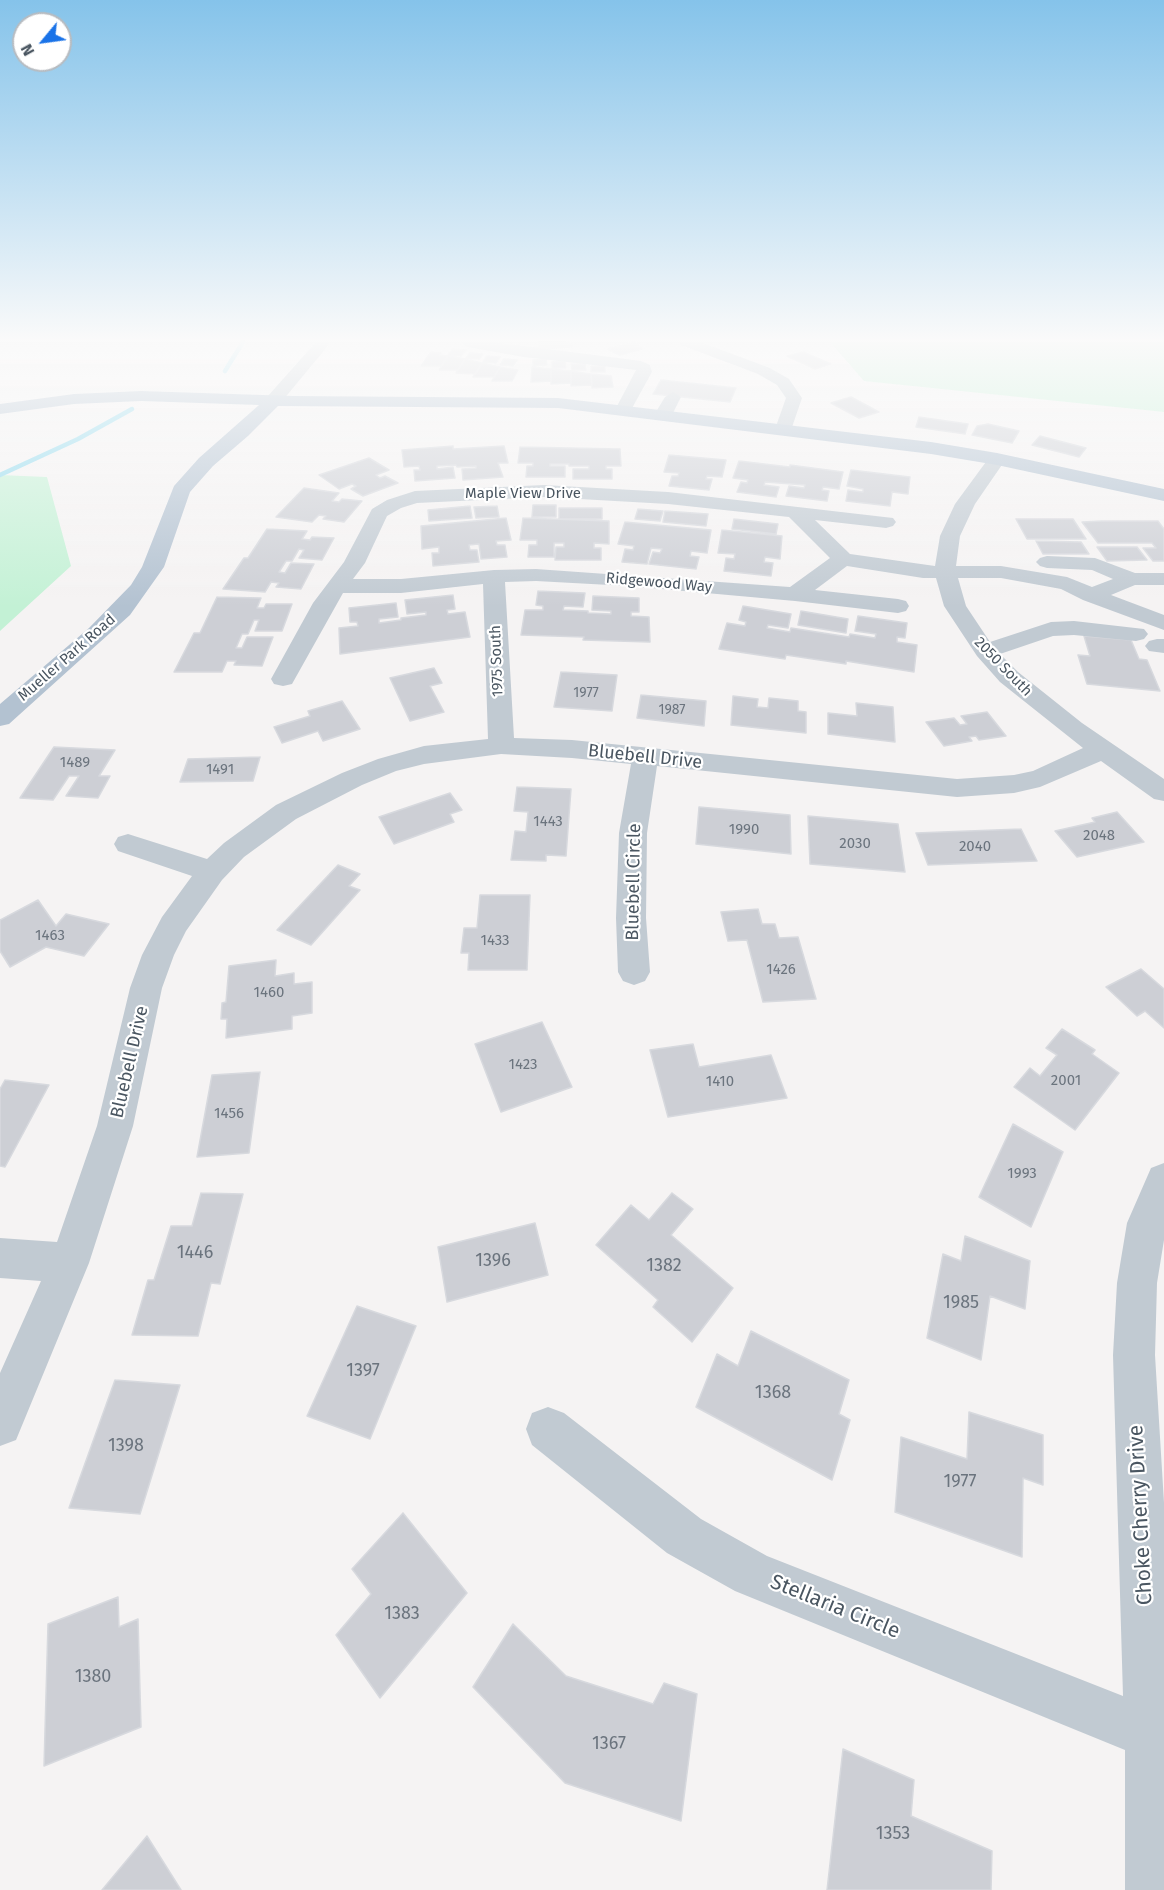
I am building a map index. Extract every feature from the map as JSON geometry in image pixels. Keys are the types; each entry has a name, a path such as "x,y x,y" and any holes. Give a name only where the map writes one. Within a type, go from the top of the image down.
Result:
{"main road":[{"name":"Mueller Park Road","path":"0,718 122,610 153,567 181,490 206,462 244,430"},
{"path":"793,430 997,459 1164,495"}],"street":[{"name":"2050 South","path":"997,459 955,522 947,546 945,572 955,606 985,651 1008,677 1038,703 1164,792"},
{"name":"Maple View Drive","path":"283,679 324,603 354,563 379,513 394,504 415,497 544,491 668,498 886,522"},
{"path":"795,512 843,559 923,572 970,573 1000,583 1063,594 1086,593 1132,579 1164,579"},
{"path":"795,594 843,559"},
{"path":"1047,562 1095,564 1132,579"},
{"name":"Ridgewood Way","path":"336,586 401,586 494,576 578,577 795,594 898,606"},
{"name":"1975 South","path":"494,576 501,746"},
{"path":"1086,593 1164,623"},
{"path":"985,651 1051,629 1074,628 1136,634"},
{"name":"Bluebell Drive","path":"69,1263 115,1126 146,988 158,955 180,915 212,873 234,850 286,812 351,779 424,755 501,746 645,757 957,788 1014,784 1040,778 1103,750"},
{"name":"Bluebell Circle","path":"634,972 631,907 633,833 645,757"},
{"path":"128,844 212,873"},
{"name":"Choke Cherry Drive","path":"1154,1890 1157,1736 1152,1510 1134,1355 1137,1283 1147,1223 1164,1181"},
{"path":"0,1258 69,1263 0,1424"},
{"name":"Stellaria Circle","path":"548,1429 684,1536 752,1574 1157,1736"}],"green space":[{"path":"0,475 47,477 71,566 0,631"}],"building":[{"path":"938,430 966,430 965,434"},
{"path":"975,430 1019,431 1012,443 972,435"},
{"path":"1040,436 1086,448 1079,457 1032,445"},
{"path":"453,446 453,449 504,446 508,463 498,463 503,477 463,480 462,469 476,468 476,466 457,467 456,465 437,466 437,469 453,467 455,478 415,481 414,470 420,470 419,466 404,467 402,450"},
{"path":"520,447 620,449 621,466 606,466 606,469 612,469 612,479 573,479 573,469 589,469 589,466 569,466 569,464 550,464 550,466 565,466 565,477 526,477 527,466 533,466 533,463 518,463"},
{"path":"669,455 726,460 722,477 707,476 706,479 712,479 709,490 669,486 672,476 678,476 679,473 664,472"},
{"path":"369,458 389,470 376,475 380,478 385,476 398,483 363,496 351,489 356,486 352,484 339,489 319,475"},
{"path":"739,461 843,472 839,489 823,487 822,490 829,491 827,501 786,496 789,486 804,488 805,485 765,482 764,485 779,487 776,497 737,492 741,482 747,483 748,480 733,478"},
{"path":"851,470 910,477 908,494 892,492 890,506 846,501 848,490 863,492 863,489 847,486"},
{"path":"304,488 339,493 332,501 339,502 342,499 362,501 344,522 323,519 326,516 319,515 312,522 276,517"},
{"path":"533,505 556,505 556,517 532,517"},
{"path":"470,506 472,518 429,521 428,510"},
{"path":"497,506 499,517 476,518 474,507"},
{"path":"559,508 602,508 602,519 559,519"},
{"path":"638,509 663,511 660,521 635,519"},
{"path":"665,511 708,514 706,526 663,522"},
{"path":"506,518 511,540 496,541 497,545 505,545 507,557 481,559 479,544 469,545 470,550 477,550 479,562 433,566 432,553 439,553 439,547 422,549 421,526"},
{"path":"523,518 609,521 609,544 594,543 594,548 601,548 601,560 555,560 556,547 564,547 564,543 554,543 554,557 528,557 529,545 537,545 537,540 520,540"},
{"path":"734,519 778,524 776,534 732,529"},
{"path":"1016,519 1073,519 1086,539 1027,539"},
{"path":"1158,521 1164,529 1164,561 1153,561 1143,548 1156,548 1152,543 1098,543 1082,522"},
{"path":"625,522 711,530 707,553 691,551 690,556 699,557 696,569 649,564 653,552 660,553 662,549 651,548 647,564 622,562 625,549 633,550 634,546 618,544"},
{"path":"267,529 307,531 302,539 334,538 322,560 299,558 304,550 299,549 292,561 286,561 279,572 285,573 291,563 314,564 301,589 276,587 279,583 271,582 265,592 223,589 244,558 248,558"},
{"path":"722,530 782,536 780,559 765,557 764,562 773,563 771,576 724,571 726,558 734,559 735,554 718,553"},
{"path":"1036,541 1081,542 1089,554 1043,554"},
{"path":"1097,547 1137,547 1147,560 1107,561"},
{"path":"538,591 585,593 583,607 564,606 563,610 588,611 588,613 611,614 611,611 592,610 593,596 639,598 639,612 631,612 631,616 649,617 650,642 521,635 525,610 543,610 543,606 536,605"},
{"path":"453,595 455,609 447,610 448,614 465,612 470,637 340,654 339,628 358,626 357,622 350,622 349,608 396,603 398,617 379,619 379,623 426,615 426,612 407,614 405,600"},
{"path":"217,597 261,598 257,608 264,608 266,604 292,604 282,631 255,631 259,620 254,620 248,634 242,634 236,648 242,648 247,637 273,637 262,666 234,665 236,661 227,661 222,672 174,672 194,633 200,633"},
{"path":"743,606 791,614 788,628 768,625 767,628 790,632 791,628 849,637 850,634 875,638 876,634 855,631 858,616 907,623 905,638 897,637 897,642 917,645 914,672 846,661 846,664 786,655 785,659 719,649 727,623 745,626 746,622 739,620"},
{"path":"801,611 848,619 846,633 798,625"},
{"path":"1084,636 1131,640 1139,659 1147,660 1160,691 1087,684 1078,655 1090,656"},
{"path":"434,668 442,683 430,686 444,712 410,721 390,678"},
{"path":"561,672 617,675 612,711 554,707"},
{"path":"641,695 706,701 704,726 637,718"},
{"path":"733,696 758,699 757,707 768,708 769,698 798,701 798,711 806,712 806,733 731,725"},
{"path":"342,701 360,729 323,741 318,731 282,743 274,727 310,716 308,711"},
{"path":"856,703 893,707 895,742 828,734 828,713 857,716"},
{"path":"987,712 1006,736 979,740 976,736 969,737 972,741 944,746 926,722 954,718 960,725 967,724 961,716"},
{"path":"54,747 115,750 99,776 110,776 98,798 66,796 79,776 69,776 53,800 20,798"},
{"path":"260,757 253,781 180,782 188,759"},
{"path":"517,787 571,789 566,856 546,855 546,861 511,860 515,831 526,832 528,812 514,811"},
{"path":"450,793 462,810 450,814 454,822 394,844 379,817"},
{"path":"699,807 790,815 791,854 696,844"},
{"path":"1117,812 1144,842 1077,857 1055,831 1095,822 1092,818"},
{"path":"808,816 898,824 905,872 810,864"},
{"path":"1021,829 1037,861 928,865 916,833"},
{"path":"338,865 360,874 349,886 360,890 311,945 277,930"},
{"path":"480,895 530,895 527,970 468,970 469,953 461,953 464,928 477,928"},
{"path":"38,900 56,926 66,914 109,924 84,956 46,947 10,967 0,951 0,920"},
{"path":"758,909 762,924 775,924 779,938 798,937 816,999 763,1002 747,940 728,941 721,912"},
{"path":"276,960 275,976 294,973 294,984 312,982 312,1013 292,1016 292,1029 226,1038 227,1019 221,1019 222,1003 226,1002 229,966"},
{"path":"1141,969 1164,989 1164,1028 1145,1011 1137,1016 1106,987"},
{"path":"542,1022 572,1087 501,1112 475,1044"},
{"path":"1062,1029 1095,1050 1092,1054 1119,1073 1075,1130 1014,1087 1030,1068 1040,1076 1057,1055 1046,1048"},
{"path":"693,1044 699,1067 771,1055 787,1098 668,1117 650,1050"},
{"path":"260,1072 249,1153 197,1157 212,1075"},
{"path":"5,1080 49,1085 5,1167 0,1166 0,1089"},
{"path":"1013,1124 1063,1152 1031,1227 979,1197"},
{"path":"201,1193 243,1194 220,1284 211,1283 198,1336 132,1335 148,1280 154,1280 171,1226 192,1226"},
{"path":"672,1193 693,1209 671,1235 733,1288 692,1342 653,1307 658,1300 596,1245 631,1205 649,1220"},
{"path":"535,1223 548,1275 447,1302 438,1247"},
{"path":"965,1236 1030,1261 1025,1309 990,1296 981,1360 927,1338 943,1254 961,1261"},
{"path":"357,1306 416,1326 370,1439 307,1416"},
{"path":"751,1331 849,1380 839,1414 850,1420 832,1480 696,1407 717,1354 738,1366"},
{"path":"115,1380 180,1385 140,1514 69,1508"},
{"path":"969,1412 1043,1435 1043,1485 1023,1478 1022,1557 895,1512 901,1437 967,1459"},
{"path":"403,1513 467,1593 380,1698 336,1635 371,1594 352,1569"},
{"path":"118,1597 119,1627 138,1619 141,1727 44,1766 48,1624"},
{"path":"513,1624 566,1676 653,1704 664,1683 697,1694 681,1821 565,1783 473,1687"},
{"path":"843,1749 914,1780 911,1816 992,1851 991,1890 827,1890"},
{"path":"147,1836 181,1890 102,1890"}],"waterway":[{"path":"0,475 94,430"}]}
